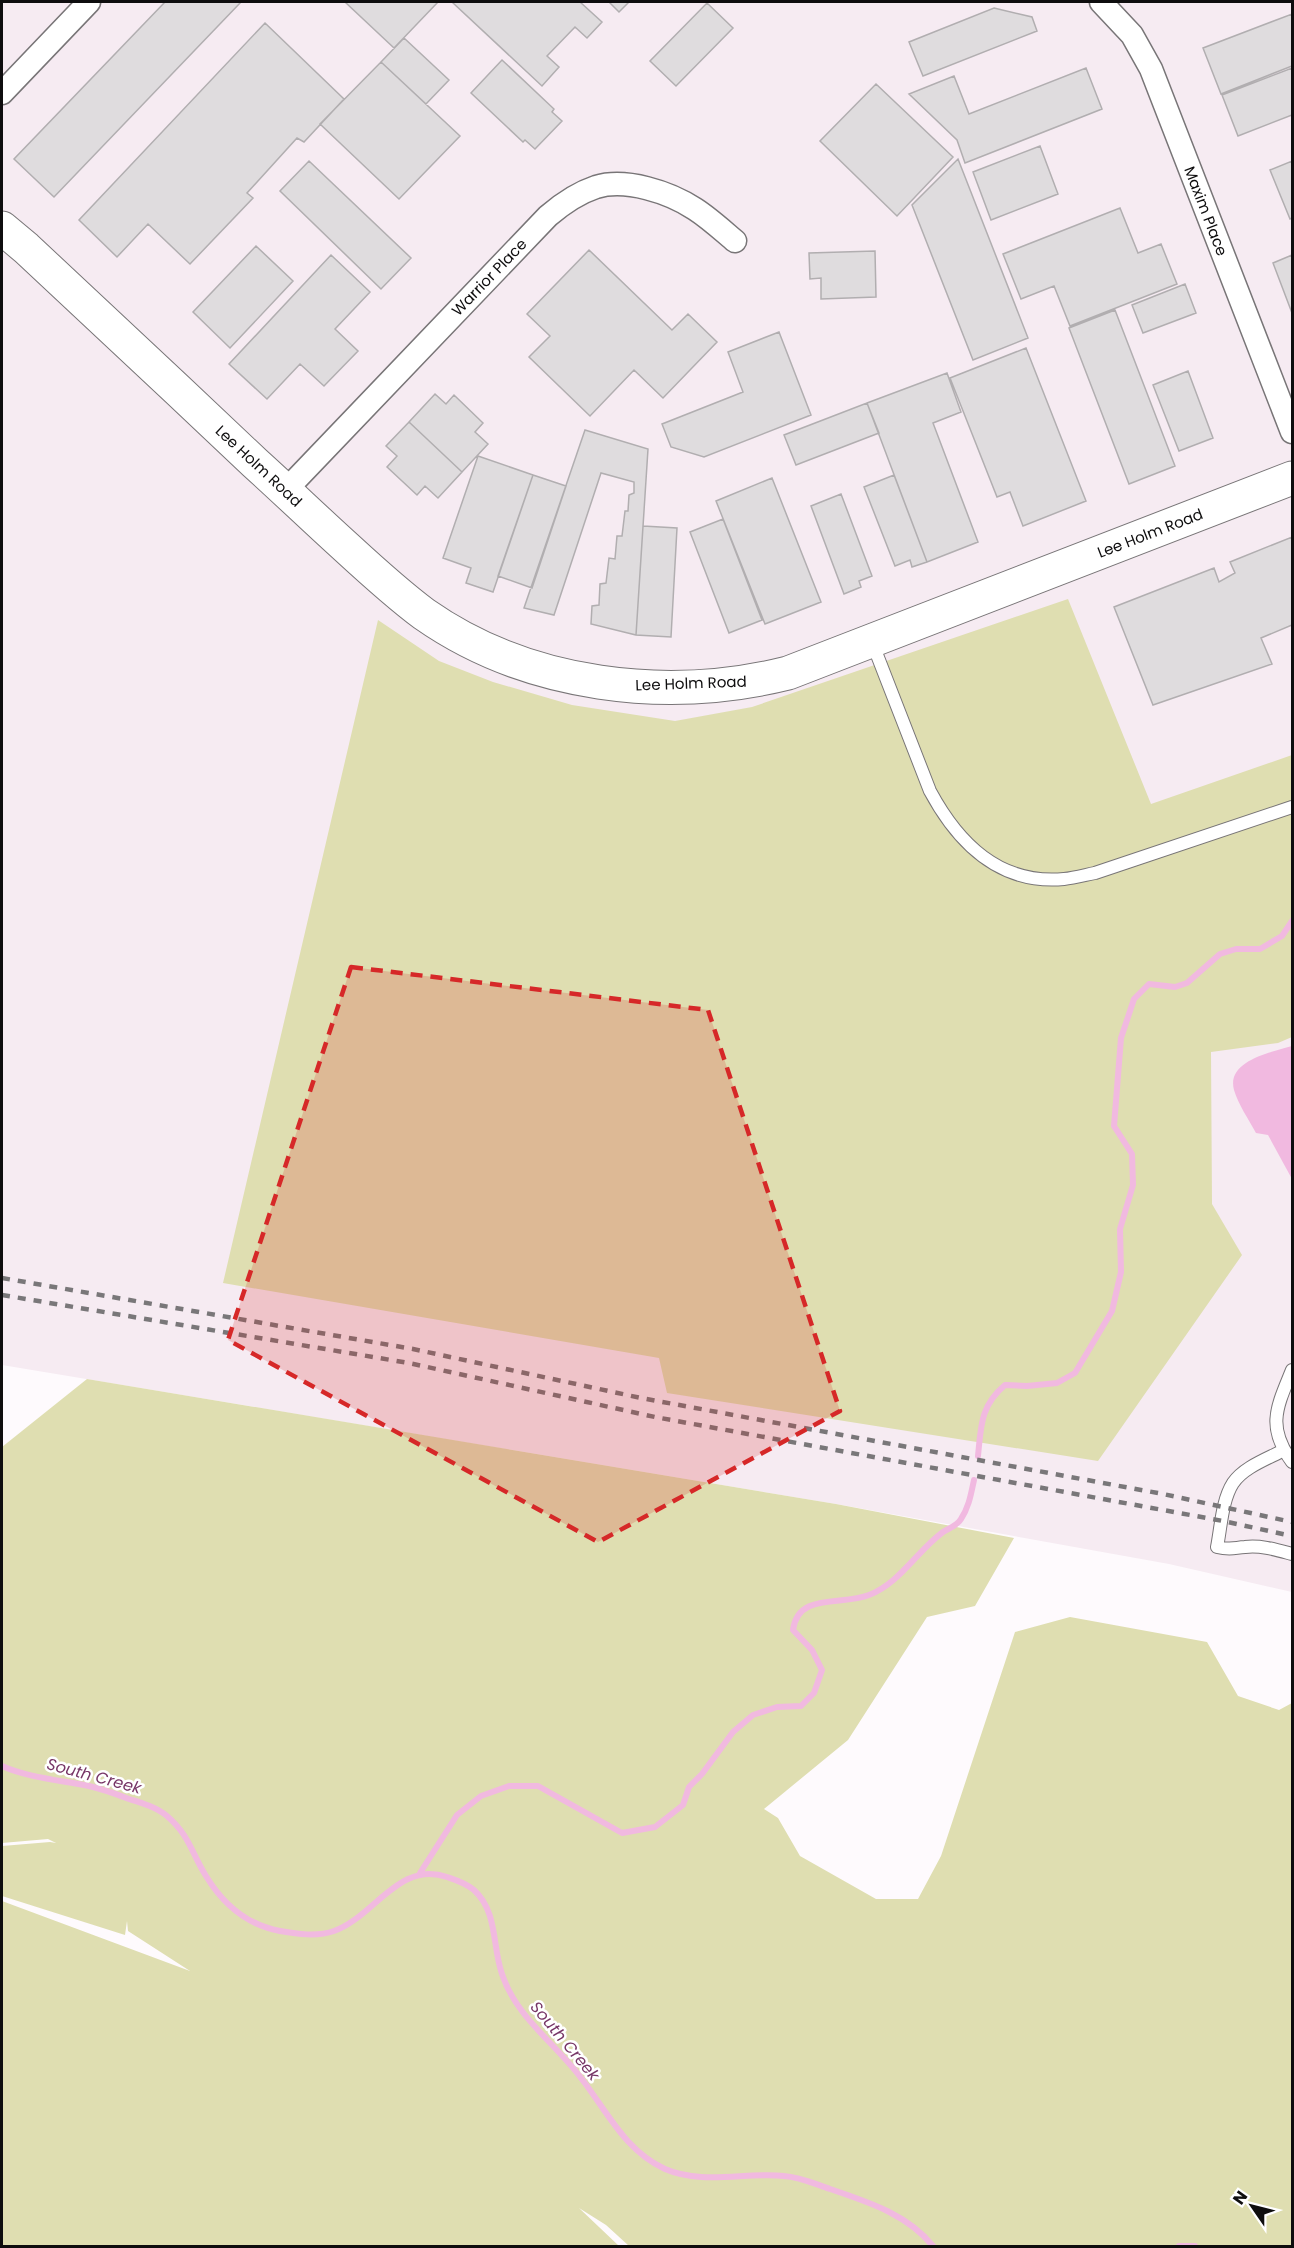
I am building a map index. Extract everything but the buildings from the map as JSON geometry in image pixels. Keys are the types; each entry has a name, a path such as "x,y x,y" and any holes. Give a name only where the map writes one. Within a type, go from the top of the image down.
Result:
{"street":[{"path":"2,93 89,2"},
{"name":"Maxim Place","path":"1101,2 1132,35 1150,69 1293,432"},
{"name":"Warrior Place","path":"285,490 548,216 565,202 595,188 610,185 650,190 679,200 695,209 735,241"},
{"name":"Lee Holm Road","path":"2,228 388,586 425,615 486,649 556,674 575,678 638,687 696,686 760,680 788,673 1293,478"}],"lane":[{"path":"872,641 930,791 940,810 954,831 974,851 994,865 1039,878 1063,879 1095,873 1293,807"},
{"path":"1293,1370 1277,1410 1276,1425 1278,1440 1293,1462"},
{"path":"1284,1450 1251,1468 1234,1482 1228,1492 1217,1547 1230,1550 1260,1547 1293,1554"}],"highlighted area":[{"path":"351,967 708,1010 840,1411 598,1542 228,1340"}],"shaded area":[{"path":"2,2 1292,2 1292,1592 1169,1564 836,1504 2,1365"},
{"path":"1292,1046 1292,1179 1268,1135 1256,1133 1236,1095 1233,1080 1237,1071 1244,1064"}],"green space":[{"path":"1068,599 1151,804 1292,755 1292,1037 1278,1043 1211,1052 1212,1204 1242,1255 1098,1461 667,1393 659,1358 223,1283 378,620 439,661 493,682 572,705 675,721 752,707"},
{"path":"87,1379 836,1504 1014,1538 975,1606 927,1617 848,1740 764,1809 778,1818 800,1856 876,1899 918,1899 941,1856 1015,1632 1070,1617 1207,1642 1238,1696 1279,1710 1292,1703 1292,2246 629,2246 606,2225 579,2208 619,2246 2,2246 2,1901 190,1971 128,1931 127,1921 125,1935 2,1896 2,1846 56,1843 48,1839 2,1843 2,1447"}],"waterway":[{"path":"978,1456 983,1417 997,1393 1005,1385 1027,1386 1057,1383 1075,1373 1112,1311 1121,1272 1120,1229 1133,1185 1132,1154 1114,1126 1121,1038 1134,999 1149,984 1175,987 1187,983 1220,954 1236,949 1260,949 1282,936 1292,921"},
{"path":"420,1873 457,1815 481,1796 509,1786 538,1786 622,1833 655,1827 683,1805 689,1787 702,1774 733,1732 753,1715 777,1707 801,1706 814,1693 822,1670 812,1650 793,1630 803,1610 823,1602 869,1595 890,1583 934,1540 959,1521 968,1505 974,1480"},
{"name":"South Creek","path":"2,1766 34,1776 89,1786 158,1810 181,1830 206,1876 220,1896 237,1912 268,1928 307,1934 334,1931 348,1924 388,1892 415,1876 430,1874 447,1877 464,1884 474,1890 487,1908 502,1974 508,1989 526,2017 571,2065 618,2129 639,2152 665,2169 679,2174 709,2177 769,2175 807,2181 886,2210 911,2225 933,2246"},
{"name":"South Creek","path":"1179,2246 1195,2246"}],"railway":[{"path":"2,1278 413,1349 641,1398 1163,1494 1292,1522"},
{"path":"2,1295 409,1363 655,1417 1223,1521 1292,1536"}]}
